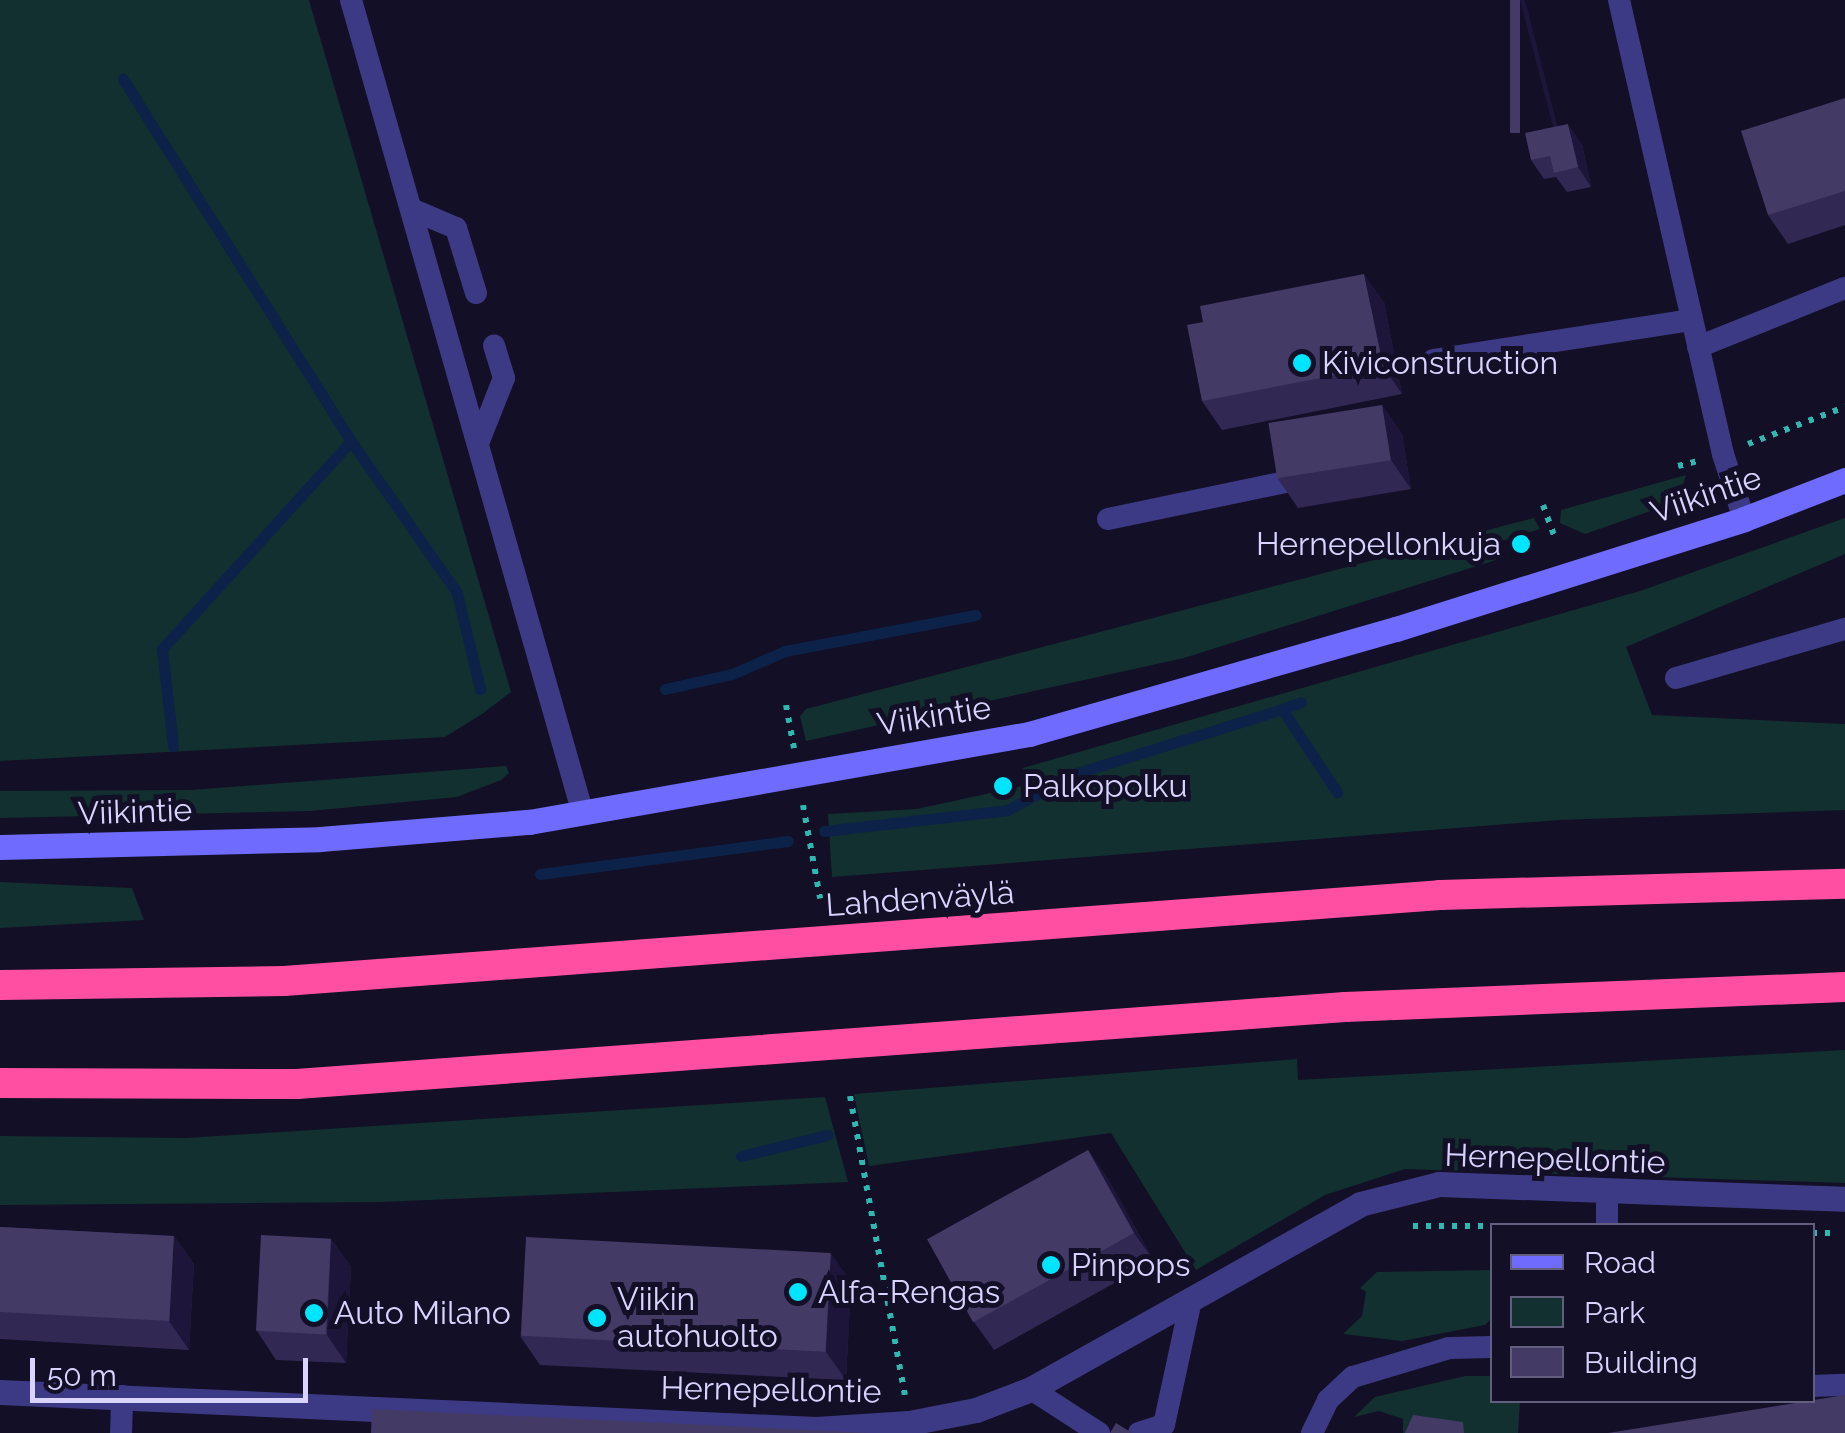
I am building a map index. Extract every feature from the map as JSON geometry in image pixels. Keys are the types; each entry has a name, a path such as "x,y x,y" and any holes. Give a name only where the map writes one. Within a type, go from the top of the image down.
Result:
{"highway":[{"name":"Lahdenväylä","path":"0,985 284,982 1440,895 1845,884"},
{"path":"0,1083 297,1084 1346,1007 1845,987"}],"main road":[{"name":"Viikintie","path":"0,847 320,840 583,814 1029,734 1396,630 1744,519 1845,480"}],"street":[{"name":"Hernepellontie","path":"0,1392 816,1429 943,1419 1032,1389 1360,1204 1439,1184 1607,1194 1845,1200"}],"lane":[{"path":"350,0 583,814"},
{"path":"1619,0 1723,454 1744,519"},
{"path":"411,210 456,228 476,292"},
{"path":"1698,347 1845,288"},
{"path":"1433,360 1692,320"},
{"path":"479,441 504,378 494,345"},
{"path":"1108,519 1294,480"},
{"path":"1676,678 1845,630"},
{"path":"1607,1194 1608,1223"},
{"path":"1139,1433 1164,1425 1191,1300"},
{"path":"1312,1433 1328,1400 1353,1378 1450,1348 1490,1346"},
{"path":"1815,1386 1845,1385"},
{"path":"1032,1389 1100,1433"},
{"path":"121,1433 122,1396"}],"path":[{"path":"1723,454 1845,407"},
{"path":"1543,505 1554,535"},
{"path":"786,705 792,734"},
{"path":"803,804 820,898"},
{"path":"850,1096 908,1407"},
{"path":"1402,1228 1432,1222 1490,1224"}],"green space":[{"path":"0,0 309,0 511,692 482,714 445,737 0,761"},
{"path":"1686,475 1680,495 1665,506 1585,534 1560,523 1561,510"},
{"path":"1534,518 1540,529 1492,544 1496,560 1184,658 806,741 800,716 806,709"},
{"path":"1845,518 1845,554 1626,647 1652,715 1845,724 1845,810 1559,820 832,877 828,814 917,809 1027,785 1023,768 1640,591"},
{"path":"506,766 509,773 501,780 457,797 310,811 0,818 0,791 191,790"},
{"path":"0,882 132,888 144,920 0,928"},
{"path":"1845,1050 1845,1183 1405,1169 1325,1195 1196,1270 1111,1133 869,1166 854,1094 1297,1059 1298,1080"},
{"path":"825,1097 848,1182 381,1202 0,1205 0,1136 186,1138"},
{"path":"1490,1270 1490,1320 1485,1325 1402,1341 1343,1334 1362,1316 1366,1292 1360,1288 1377,1272"},
{"path":"1465,1376 1490,1376 1490,1403 1520,1403 1518,1433 1403,1433 1403,1419 1379,1411 1354,1417 1375,1397"}],"building":[{"path":"1510,0 1520,0 1520,133 1510,133"},
{"path":"1845,98 1845,191 1768,215 1741,131"},
{"path":"1568,124 1578,167 1554,173 1550,156 1531,160 1525,133"},
{"name":"Kiviconstruction","path":"1364,274 1383,366 1202,401 1187,325 1203,322 1200,306"},
{"path":"1382,405 1391,460 1277,478 1268,423"},
{"name":"Pinpops","path":"1088,1150 1134,1233 973,1322 927,1239"},
{"path":"0,1227 174,1236 169,1321 0,1312"},
{"path":"261,1235 331,1239 326,1335 256,1331"},
{"path":"526,1237 831,1253 825,1352 521,1336"},
{"path":"1845,1395 1845,1433 1608,1433 1815,1403 1815,1400"},
{"path":"372,1409 871,1433 371,1433"},
{"path":"1413,1415 1463,1422 1464,1433 1405,1433"},
{"path":"1116,1423 1132,1433 1110,1433"}],"waterway":[{"path":"123,79 351,441 162,649 173,746"},
{"path":"351,441 457,593 480,689"},
{"path":"665,689 732,674 785,651 976,615"},
{"path":"1282,709 1301,702"},
{"path":"824,831 1007,810 1077,773 1282,709 1337,792"},
{"path":"540,874 788,841"},
{"path":"741,1156 827,1135"}],"place":[{"name":"Kiviconstruction","path":"1302,363"},
{"name":"Hernepellonkuja","path":"1521,544"},
{"name":"Palkopolku","path":"1003,786"},
{"name":"Pinpops","path":"1051,1265"},
{"name":"Alfa-Rengas","path":"798,1292"},
{"name":"Auto Milano","path":"314,1313"},
{"name":"Viikin autohuolto","path":"597,1318"}]}
